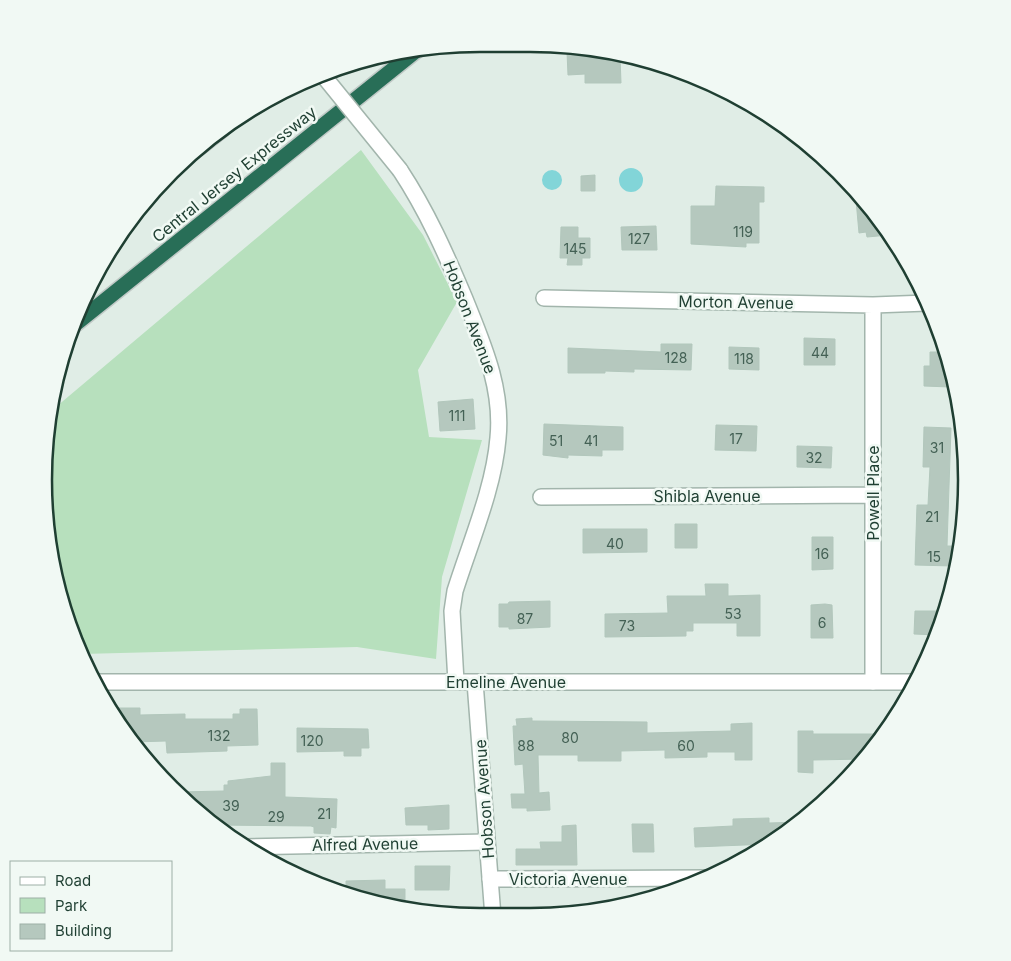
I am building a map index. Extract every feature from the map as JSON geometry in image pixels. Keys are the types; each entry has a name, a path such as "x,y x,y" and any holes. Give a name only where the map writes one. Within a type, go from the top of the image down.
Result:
{"highway":[{"name":"Central Jersey Expressway","path":"86,316 404,60"},
{"path":"82,325 132,278"}],"street":[{"name":"Hobson Avenue","path":"328,81 400,170 420,200 440,238 489,358 498,401 498,437 493,469 455,591 452,611 456,682"},
{"name":"Morton Avenue","path":"544,298 873,304 920,303"},
{"name":"Powell Place","path":"873,304 873,682"},
{"name":"Shibla Avenue","path":"540,497 873,495"},
{"name":"Emeline Avenue","path":"104,682 908,682"},
{"name":"Hobson Avenue","path":"475,682 492,908"},
{"name":"Alfred Avenue","path":"258,846 487,842"},
{"name":"Victoria Avenue","path":"490,879 689,878"}],"green space":[{"path":"361,150 423,235 457,302 418,370 429,437 482,440 442,577 436,659 357,647 90,654 75,618 67,591 56,536 52,480 53,453 60,404"}],"water":[{"path":"631,168 639,172 643,180 639,188 631,192 623,188 619,180 623,172"},
{"path":"552,170 559,173 562,180 559,187 552,190 545,187 542,180 545,173"}],"building":[{"path":"567,54 620,62 621,83 585,83 585,74 568,75"},
{"path":"595,175 595,191 581,191 581,176"},
{"path":"716,186 764,187 764,202 759,202 759,243 746,243 746,247 691,244 691,206 715,206"},
{"path":"856,203 881,236 867,237 866,232 859,233"},
{"path":"656,226 657,250 622,250 621,227"},
{"path":"561,227 578,227 578,238 590,238 590,258 582,258 582,265 567,265 568,258 560,258"},
{"path":"804,338 835,339 835,365 804,365"},
{"path":"661,344 692,344 691,370 634,369 634,372 568,373 568,348 661,352"},
{"path":"729,347 759,348 759,370 729,369"},
{"path":"930,352 939,352 948,387 924,386 924,366 930,366"},
{"path":"473,399 475,429 440,431 438,402"},
{"path":"544,424 623,427 623,450 602,450 602,456 568,455 568,458 543,455"},
{"path":"716,425 757,426 756,451 715,450"},
{"path":"924,427 951,428 947,546 953,547 950,566 915,565 917,505 928,505 930,467 923,467"},
{"path":"797,446 832,447 831,468 797,467"},
{"path":"675,524 697,524 697,548 675,548"},
{"path":"583,529 647,529 647,552 583,553"},
{"path":"812,537 833,537 833,569 812,570"},
{"path":"705,584 728,584 728,596 760,595 760,636 737,636 737,623 693,623 693,631 686,631 686,636 605,637 605,614 668,613 667,596 706,596"},
{"path":"550,601 550,627 509,629 509,627 499,627 499,604"},
{"path":"811,605 832,605 833,638 811,638"},
{"path":"915,611 938,611 930,635 914,634"},
{"path":"119,708 140,708 140,715 185,714 185,719 233,719 233,714 240,714 240,709 257,709 258,745 227,746 227,751 167,753 166,741 142,742"},
{"path":"532,718 532,721 647,722 647,733 731,731 731,724 752,723 752,760 735,760 735,752 707,752 707,757 665,758 665,750 621,751 621,761 578,761 578,755 538,755 539,793 549,792 550,810 527,811 527,808 512,808 511,794 525,794 523,764 515,765 513,726 517,726 516,719"},
{"path":"297,728 368,729 369,748 361,748 361,756 344,756 344,751 297,752"},
{"path":"798,731 813,731 813,734 875,734 855,759 813,760 813,773 798,772"},
{"path":"271,763 285,763 285,797 337,799 336,828 331,827 330,834 314,833 314,827 311,826 227,825 187,792 224,791 224,785 228,785 228,781 271,776"},
{"path":"449,805 449,829 428,830 428,825 406,825 405,808"},
{"path":"769,818 769,823 788,822 754,845 695,847 694,828 733,826 733,819"},
{"path":"632,824 653,824 654,852 633,852"},
{"path":"576,825 577,865 516,865 516,849 541,849 540,842 562,842 562,826"},
{"path":"415,866 450,866 449,890 415,890"},
{"path":"385,880 385,889 405,889 405,901 346,887 346,881"}]}
